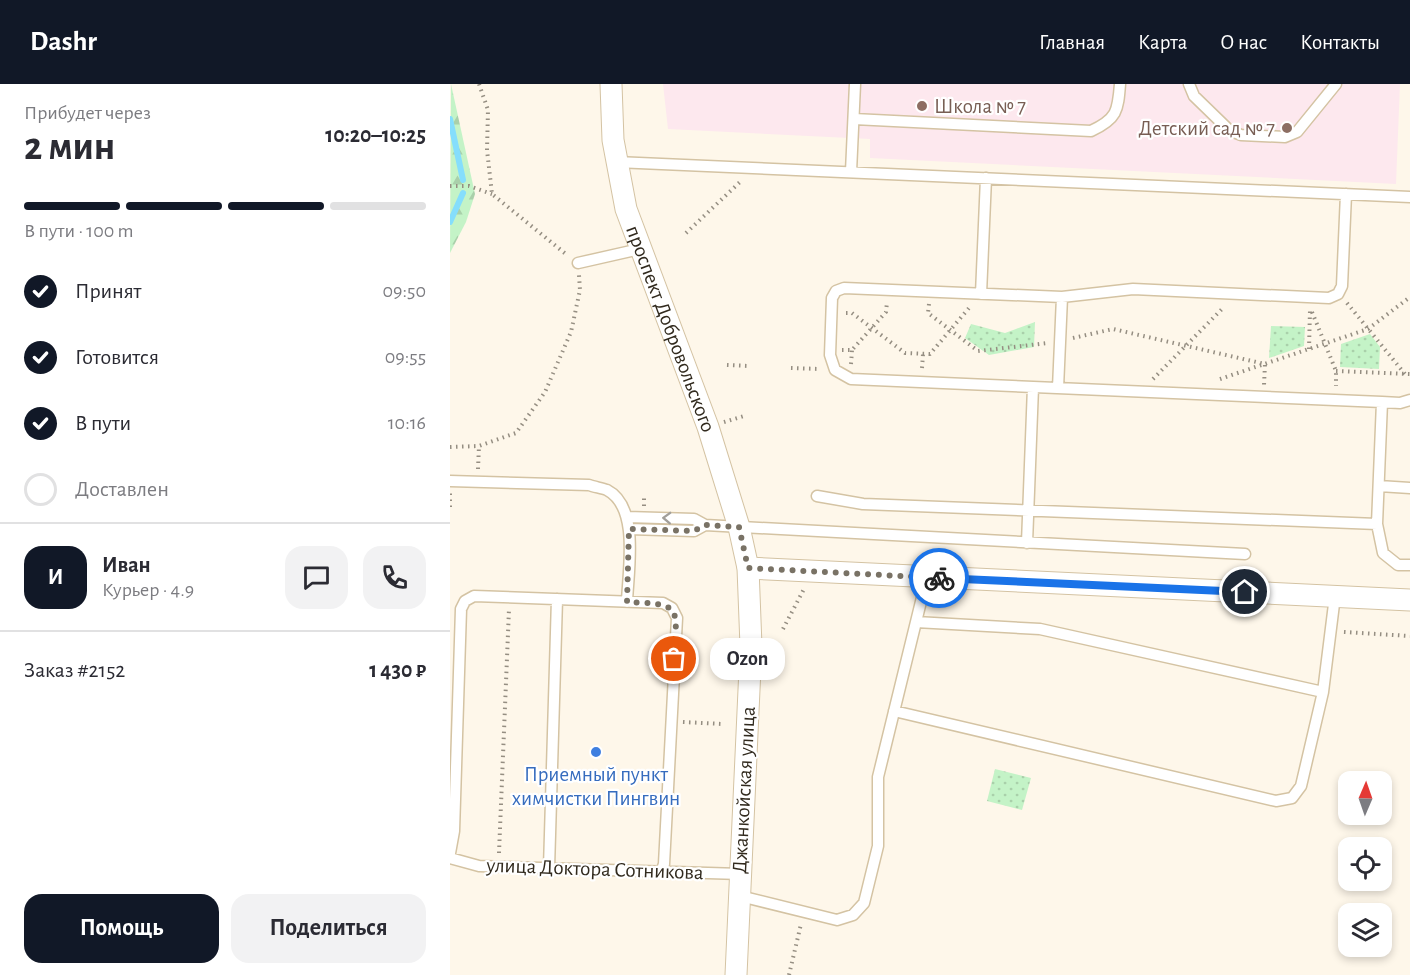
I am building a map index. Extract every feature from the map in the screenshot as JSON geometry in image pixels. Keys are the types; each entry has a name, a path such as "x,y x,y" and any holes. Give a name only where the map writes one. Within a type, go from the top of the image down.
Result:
{"street":[{"name":"проспект Добровольского","path":"611,84 616,162 626,209 697,395 739,527 748,568"},
{"path":"748,568 1410,600"},
{"name":"Джанкойская улица","path":"736,975 751,646 748,568"}],"lane":[{"path":"851,172 855,84"},
{"path":"854,119 1091,131 1109,123 1119,106 1120,84"},
{"path":"1189,84 1194,96 1229,130 1241,135 1285,137 1297,132 1336,84"},
{"path":"616,162 1410,197"},
{"path":"981,294 986,178"},
{"path":"1346,194 1342,286 1338,294 1329,298 1133,290 1062,297 844,288 836,291 832,298 830,349 835,370 851,379 1400,403 1410,400"},
{"path":"578,263 640,249"},
{"path":"1058,388 1062,297"},
{"path":"1027,543 1034,387"},
{"path":"1382,402 1377,524 1383,553 1398,565 1410,565"},
{"path":"450,481 589,485 608,491 623,505 627,517 629,529 627,602"},
{"path":"1379,486 1410,488"},
{"path":"817,496 863,504 1377,524"},
{"path":"627,517 694,519 705,525 1245,554"},
{"path":"629,529 694,531 705,525"},
{"path":"740,896 837,920 854,915 864,903 878,846 878,777 927,577"},
{"path":"894,711 1276,801 1292,798 1301,786 1323,692 1335,596"},
{"path":"450,856 454,831 461,609 465,601 474,597 663,603 672,608 677,618 664,864 661,872"},
{"path":"549,868 557,599"},
{"path":"916,622 1040,629 1323,692"},
{"name":"улица Доктора Сотникова","path":"450,856 479,866 741,874"}],"path":[{"path":"479,84 488,110 487,150 492,194"},
{"path":"686,233 743,179"},
{"path":"450,186 469,186 492,194 578,263 580,290 571,332 545,392 516,433 479,446 450,447"},
{"path":"1140,391 1237,294"},
{"path":"1338,294 1408,374"},
{"path":"1208,394 1218,380 1368,329 1410,297"},
{"path":"1309,349 1310,308 1336,371 1335,400"},
{"path":"831,312 852,313 905,353 930,354 963,315"},
{"path":"830,349 852,350 886,312"},
{"path":"928,313 978,351 1060,342 1113,329 1265,364"},
{"path":"727,364 749,366"},
{"path":"1263,397 1265,364"},
{"path":"791,368 835,370"},
{"path":"1336,371 1408,374"},
{"path":"721,423 744,416"},
{"path":"478,482 479,446"},
{"path":"783,628 808,583"},
{"path":"498,866 509,598"},
{"path":"1331,631 1410,636"},
{"path":"671,722 722,724"},
{"path":"789,975 804,912"}],"shaded area":[{"name":"Школа № 7","path":"663,84 1400,84 1396,184 870,158 870,139 668,129"}],"green space":[{"path":"451,84 475,194 466,222 450,253"},
{"path":"1035,322 1034,347 989,355 965,338 971,324 1005,333"},
{"path":"1271,326 1305,327 1304,346 1269,358"},
{"path":"1370,334 1380,347 1379,369 1340,367 1341,344"},
{"path":"995,769 1031,778 1022,810 987,801"}],"waterway":[{"path":"450,119 463,180"},
{"path":"450,222 463,193"}],"way so far":[{"path":"674,659 677,618 672,608 663,603 627,602 629,529 694,531 705,525 739,527 748,568 939,578"}],"place":[{"name":"Школа № 7","path":"922,106"},
{"name":"Детский сад № 7","path":"1287,128"},
{"name":"Ozon","path":"674,659"},
{"name":"Приемный пункт химчистки Пингвин","path":"596,752"}],"route":[{"path":"939,578 1245,592"}]}
